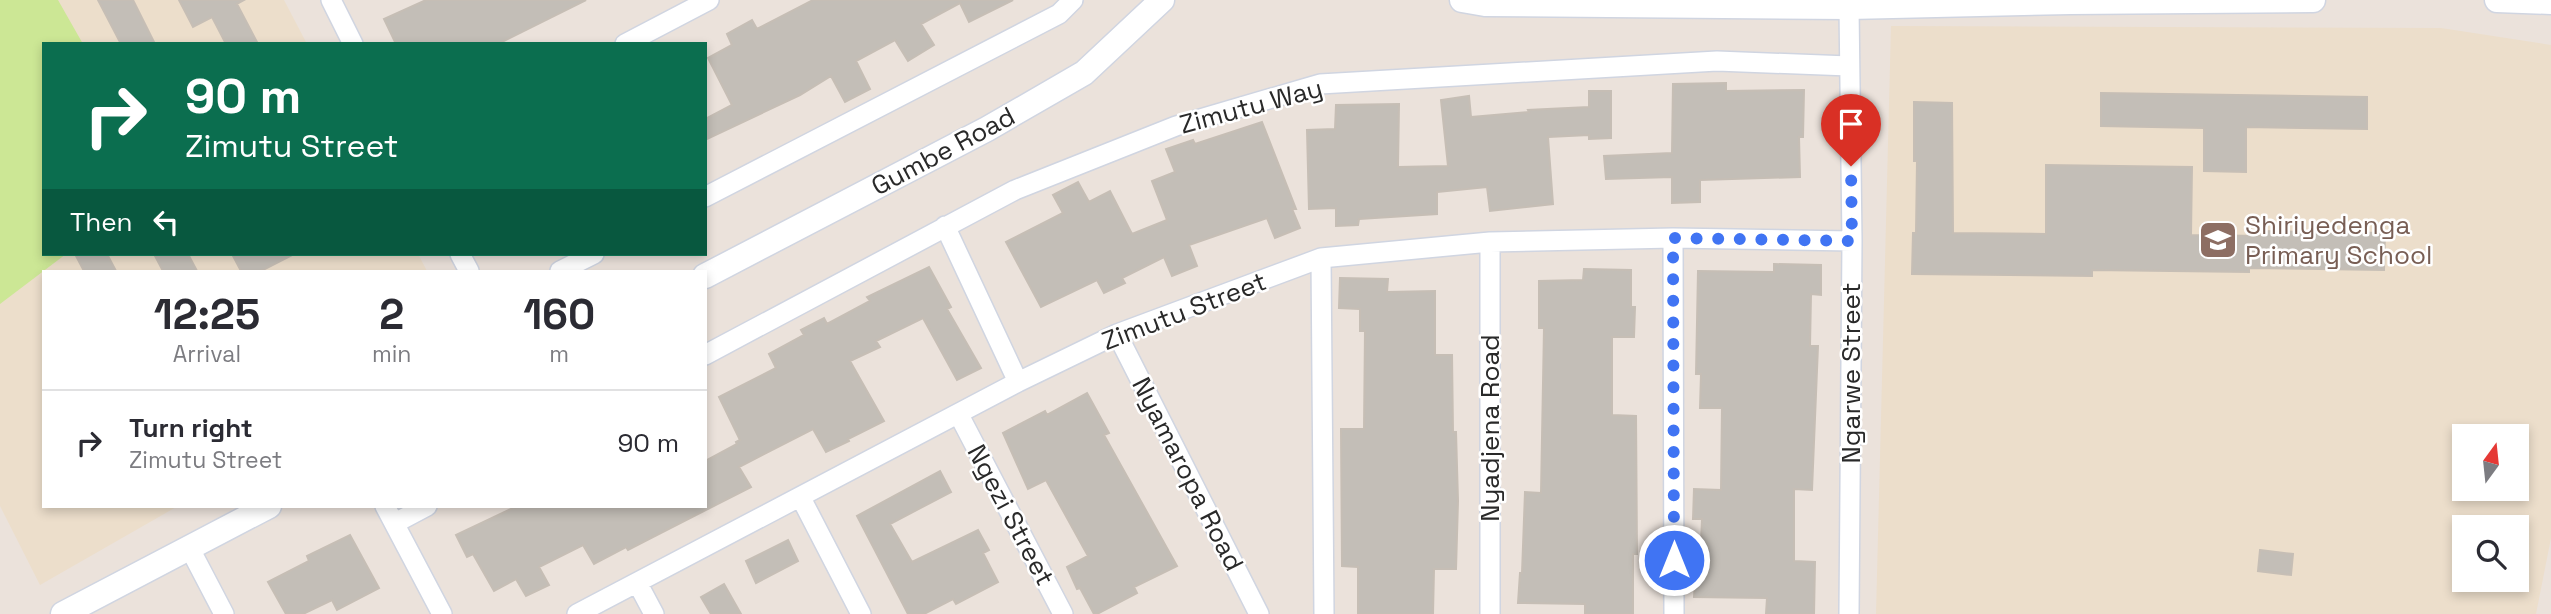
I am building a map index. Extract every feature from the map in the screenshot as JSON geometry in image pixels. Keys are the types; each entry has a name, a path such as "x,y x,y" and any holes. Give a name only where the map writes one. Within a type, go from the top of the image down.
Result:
{"street":[{"path":"332,0 352,42"},
{"path":"629,42 709,0"},
{"path":"707,196 1059,14 1073,0"},
{"name":"Gumbe Road","path":"707,275 987,129 1084,74 1162,0"},
{"path":"1462,0 1485,4 1849,7 1892,3 2313,0"},
{"path":"2497,0 2551,2"},
{"name":"Ngarwe Street","path":"1849,7 1852,241 1849,614"},
{"name":"Zimutu Way","path":"707,354 1015,190 1176,127 1320,84 1717,61 1849,66"},
{"path":"945,226 1018,382"},
{"path":"1673,238 1674,614"},
{"name":"Zimutu Street","path":"577,614 1018,382 1117,334 1321,258 1490,242 1673,238 1852,241"},
{"name":"Nyadjena Road","path":"1490,242 1490,614"},
{"path":"562,270 590,256"},
{"path":"1321,258 1324,614"},
{"name":"Nyamaropa Road","path":"1117,334 1259,614"},
{"name":"Ngezi Street","path":"959,415 1063,614"},
{"path":"801,498 861,614"},
{"path":"63,614 265,508"},
{"path":"386,508 442,614"},
{"path":"395,523 423,508"},
{"path":"189,547 224,614"},
{"path":"638,584 654,614"}],"shaded area":[{"path":"0,0 284,0 306,42 42,42 42,256 419,256 426,270 42,270 42,508 175,508 40,585 0,506"},
{"name":"Shiriyedenga Primary School","path":"1891,26 2441,28 2551,45 2551,538 2536,614 1876,614"}],"green space":[{"path":"0,0 58,0 82,42 42,42 42,256 63,256 0,304"}],"building":[{"path":"98,0 133,0 154,42 120,42"},
{"path":"179,0 244,0 237,4 257,42 225,42 212,17 193,27"},
{"path":"426,0 586,0 502,42 395,42 384,19"},
{"path":"813,0 1013,0 969,22 960,3 921,24 934,45 908,61 895,40 856,61 870,89 845,102 831,76 800,95 707,139 707,118 732,105 708,58 732,45 727,34 752,20 757,29"},
{"path":"1726,83 1726,91 1804,90 1803,137 1799,137 1800,177 1700,180 1700,202 1672,203 1672,177 1606,179 1604,156 1672,153 1673,84"},
{"path":"1589,91 1611,91 1611,138 1589,139 1589,135 1548,137 1553,204 1490,211 1487,187 1437,192 1437,214 1359,219 1358,225 1336,226 1336,208 1309,209 1307,130 1335,129 1336,105 1399,104 1398,167 1448,166 1441,100 1469,96 1471,117 1529,112 1528,110 1589,107"},
{"path":"2101,93 2367,97 2367,129 2246,127 2246,172 2204,171 2204,128 2101,126"},
{"path":"1914,102 1952,103 1953,233 2046,234 2046,165 2192,167 2191,235 2261,236 2261,231 2385,233 2384,270 2092,270 2092,276 1912,274 1913,233 1916,233 1917,161 1914,161"},
{"path":"1262,122 1296,209 1292,209 1300,228 1275,238 1267,218 1189,245 1197,266 1172,276 1164,257 1122,278 1125,283 1104,293 1097,280 1041,307 1006,242 1063,213 1053,195 1078,182 1089,202 1110,191 1132,234 1167,220 1152,181 1175,172 1166,149 1193,140 1195,144"},
{"path":"76,256 108,256 115,270 83,270"},
{"path":"155,256 189,256 196,270 162,270"},
{"path":"233,256 290,256 263,270 240,270"},
{"path":"1774,264 1821,265 1821,295 1811,294 1810,346 1818,346 1812,490 1794,489 1794,561 1815,562 1814,614 1766,614 1767,598 1694,597 1696,567 1700,567 1702,519 1693,519 1694,489 1721,490 1722,408 1700,408 1701,374 1696,374 1698,271 1774,272"},
{"path":"929,267 951,307 947,309 981,368 957,380 923,318 876,341 880,347 850,361 884,421 848,439 849,441 826,452 813,429 739,467 751,487 628,550 626,547 594,564 583,545 539,567 549,585 526,596 516,579 494,591 473,554 467,557 456,535 513,508 707,508 707,460 740,440 719,397 776,368 769,354 804,335 801,330 824,318 827,324 870,301 867,297"},
{"path":"1584,269 1631,270 1631,307 1635,307 1634,337 1612,337 1612,415 1636,416 1637,554 1633,554 1633,614 1585,614 1585,604 1518,603 1522,573 1525,492 1541,493 1544,328 1539,328 1539,281 1583,280"},
{"path":"1340,278 1388,279 1387,292 1435,291 1435,355 1452,355 1453,432 1456,432 1458,501 1456,569 1434,569 1433,614 1358,614 1358,567 1342,566 1341,429 1364,429 1365,331 1360,331 1360,309 1339,308"},
{"path":"1087,393 1109,433 1104,435 1177,566 1134,587 1137,593 1097,614 1094,614 1080,588 1077,589 1067,567 1088,556 1046,480 1028,489 1003,433 1045,411 1047,415"},
{"path":"940,471 951,492 890,524 912,562 978,530 989,550 983,553 998,582 956,604 953,599 924,614 908,614 857,516"},
{"path":"350,535 379,588 337,610 332,600 303,614 286,614 268,582 309,561 307,556"},
{"path":"788,540 798,561 756,583 746,561"},
{"path":"2260,550 2293,554 2291,575 2258,571"},
{"path":"724,584 741,614 711,614 701,597"}],"place":[{"name":"Shiriyedenga Primary School","path":"2218,240"}],"route":[{"path":"1674,560 1673,238 1852,241 1851,166"}]}
